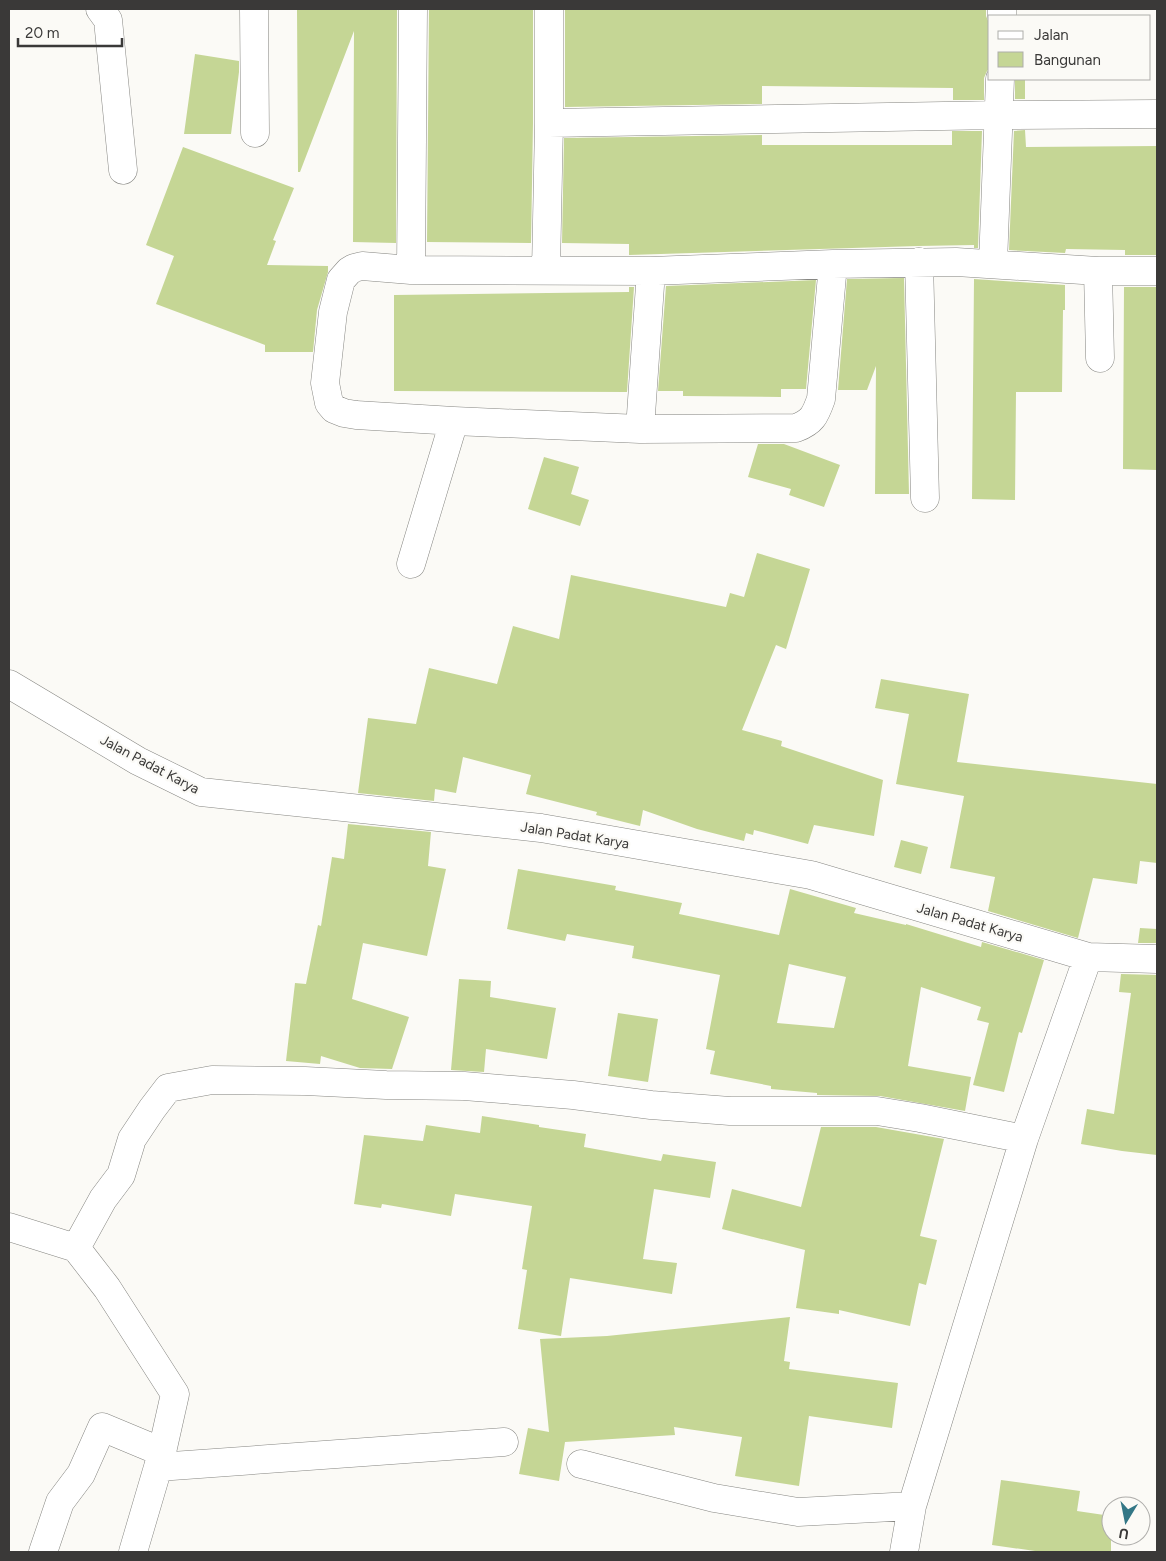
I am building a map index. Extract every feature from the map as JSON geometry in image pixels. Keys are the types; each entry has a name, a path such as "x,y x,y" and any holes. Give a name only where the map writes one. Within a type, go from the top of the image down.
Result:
{"street":[{"path":"100,9 108,20 123,170"},
{"path":"254,9 255,134"},
{"path":"412,270 413,9"},
{"path":"546,270 549,9"},
{"path":"993,264 1000,80"},
{"path":"549,123 1157,114"},
{"path":"919,262 925,498"},
{"path":"833,264 821,400 817,412 808,424 796,428 640,429 454,421 356,415 344,413 329,403 325,383 332,321 341,280 343,276 354,268 362,266 412,270 651,271 833,264 956,262 1098,271 1157,271"},
{"path":"640,429 651,271"},
{"path":"1098,271 1100,358"},
{"path":"411,564 454,421"},
{"name":"Jalan Padat Karya","path":"9,684 138,761 200,792 541,828 811,875 1088,957 1157,959"},
{"path":"904,1552 912,1506 1024,1139 1088,957"},
{"path":"76,1248 103,1199 121,1175 132,1139 168,1088 212,1080 464,1086 730,1111 877,1111 1024,1139"},
{"path":"9,1226 76,1248 107,1288 175,1394 160,1460 133,1552"},
{"path":"44,1552 60,1502 81,1474 102,1427 160,1460 504,1442"},
{"path":"581,1464 714,1498 798,1512 912,1506"}],"building":[{"path":"297,9 397,9 396,243 353,242 354,31 300,172 298,172"},
{"path":"429,9 533,9 531,243 427,242"},
{"path":"565,9 986,9 988,20 988,70 984,78 984,100 953,100 953,88 762,86 762,104 565,107"},
{"path":"195,54 239,61 231,134 184,134"},
{"path":"1015,80 1025,80 1025,99 1015,99"},
{"path":"1025,130 1026,147 1157,146 1157,255 1125,255 1125,250 1066,249 1065,253 1009,250 1014,131"},
{"path":"952,131 982,131 978,248 974,248 974,245 918,246 629,255 629,244 562,243 564,138 762,135 762,145 952,145"},
{"path":"183,147 294,188 273,240 276,241 267,265 328,266 317,310 313,352 265,352 265,345 156,304 174,256 146,245"},
{"path":"904,278 909,494 875,494 876,366 867,390 838,390 847,279"},
{"path":"974,279 1065,285 1062,392 1016,392 1015,500 972,499"},
{"path":"816,280 806,389 781,389 781,397 683,396 683,391 658,391 666,286"},
{"path":"629,287 634,287 627,392 394,391 394,295 629,292"},
{"path":"1124,287 1157,287 1157,470 1123,469"},
{"path":"758,444 784,444 840,465 824,507 789,495 791,489 748,477"},
{"path":"544,457 579,467 571,494 589,500 580,526 528,509"},
{"path":"757,553 810,569 786,649 776,645 742,730 782,741 781,746 883,780 874,836 814,825 808,844 754,830 753,835 746,833 744,841 697,829 643,810 640,826 596,815 597,812 526,794 531,775 463,757 456,793 435,789 434,801 358,793 368,718 416,724 429,668 497,684 513,626 559,639 571,575 726,607 730,593 744,597"},
{"path":"881,679 969,694 957,762 1157,784 1157,863 1140,861 1137,884 1093,878 1078,938 988,911 995,877 950,868 964,796 896,784 909,714 875,708"},
{"path":"348,824 431,832 428,866 446,869 427,956 363,943 352,999 409,1017 392,1069 360,1068 321,1056 320,1064 286,1061 295,983 306,984 318,925 321,926 332,857 344,859"},
{"path":"901,840 928,847 921,874 894,867"},
{"path":"518,869 616,886 615,890 682,903 679,914 779,935 790,889 856,908 854,913 906,924 981,947 982,942 1044,960 1022,1033 1019,1032 1004,1092 973,1085 989,1023 977,1020 981,1007 921,987 908,1066 971,1077 965,1111 880,1096 817,1095 817,1093 771,1089 771,1086 710,1074 715,1051 706,1049 720,975 632,958 634,946 567,934 565,941 507,929","holes":["789,964 846,977 834,1028 777,1023"]},
{"path":"1140,928 1157,929 1157,943 1138,943"},
{"path":"1121,974 1157,975 1157,1155 1081,1144 1087,1109 1114,1114 1131,993 1119,992"},
{"path":"459,979 491,981 490,997 556,1008 547,1059 486,1049 484,1072 451,1070"},
{"path":"618,1013 658,1019 648,1082 608,1076"},
{"path":"482,1116 586,1134 584,1147 661,1161 663,1154 716,1162 710,1198 654,1189 643,1259 677,1263 672,1294 570,1278 561,1336 518,1329 527,1270 522,1269 532,1206 455,1194 451,1216 382,1204 381,1208 354,1204 364,1135 423,1141 426,1125 480,1133"},
{"path":"821,1127 876,1127 944,1139 920,1236 937,1240 926,1285 919,1283 910,1326 839,1310 839,1314 796,1308 805,1250 722,1229 732,1189 801,1207"},
{"path":"790,1317 784,1361 790,1362 789,1369 898,1383 892,1428 809,1416 799,1486 735,1476 742,1437 674,1427 675,1435 565,1442 559,1481 519,1474 528,1428 549,1432 540,1339 607,1336"},
{"path":"1001,1480 1080,1491 1077,1511 1101,1515 1101,1546 1111,1546 1111,1552 1042,1552 992,1545"}]}
